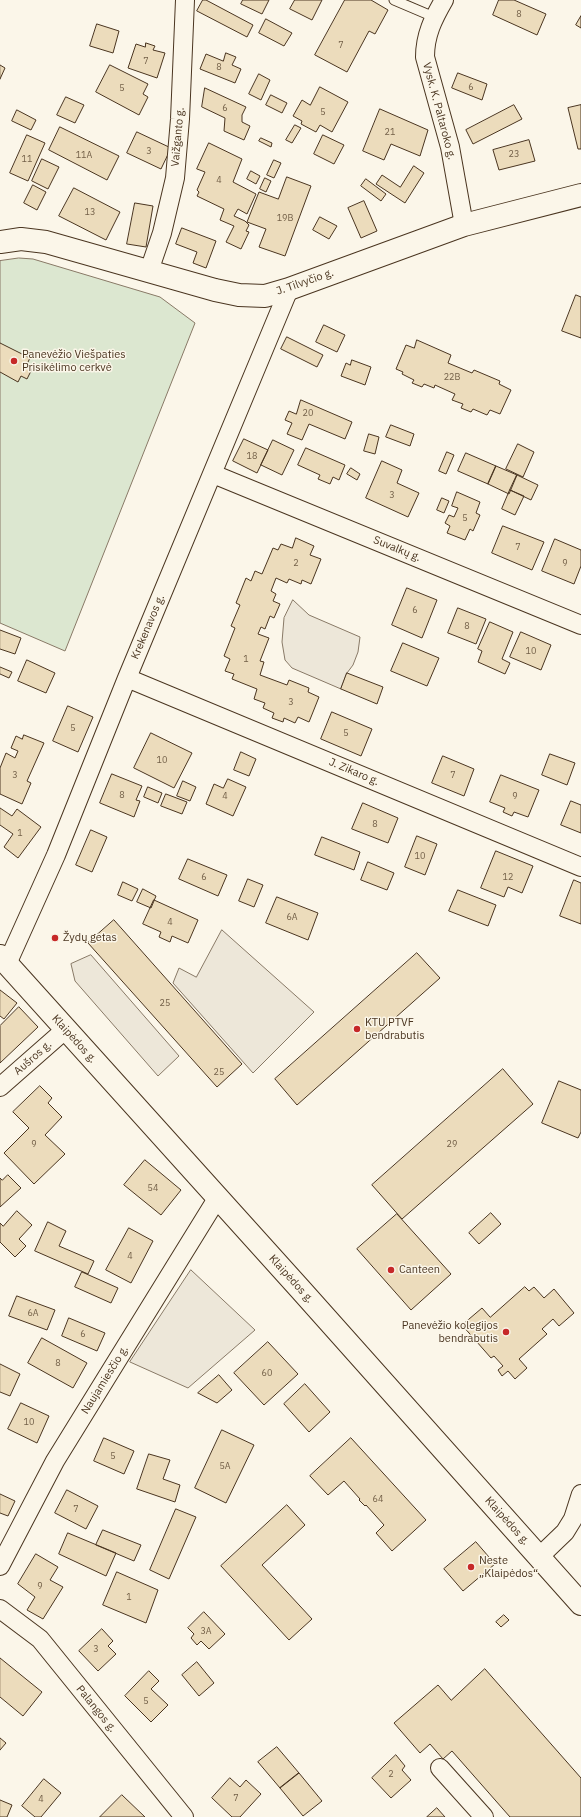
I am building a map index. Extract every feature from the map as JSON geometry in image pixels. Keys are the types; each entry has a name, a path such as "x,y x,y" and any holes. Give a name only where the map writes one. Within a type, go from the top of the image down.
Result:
{"main road":[{"name":"J. Tilvyčio g.","path":"0,242 21,239 46,242 215,290 238,295 265,296 289,289 464,225 581,195"},
{"name":"Klaipėdos g.","path":"4,960 581,1604"}],"street":[{"name":"Vaižganto g.","path":"149,271 162,232 175,178 180,119 185,0"},
{"name":"Vysk. K. Paltaroko g.","path":"444,0 434,17 425,43 425,57 450,147 464,225"},
{"name":"Krekenavos g.","path":"4,960 56,855 127,678 289,289"},
{"name":"Suvalkų g.","path":"212,474 581,625"},
{"name":"J. Zikaro g.","path":"127,678 581,867"},
{"name":"Aušros g.","path":"0,1087 66,1029"},
{"name":"Naujamiesčio g.","path":"0,1566 55,1461 218,1198"},
{"path":"539,1556 565,1532 573,1519 581,1494"},
{"name":"Palangos g.","path":"0,1609 40,1639 184,1817"},
{"path":"440,1768 484,1817"}],"lane":[{"path":"394,0 434,17"}],"green space":[{"path":"19,258 33,259 160,297 195,323 65,651 0,623 0,261"}],"shaded area":[{"path":"293,600 309,615 360,637 358,652 353,665 347,673 341,689 292,668 285,660 282,642 284,618"},
{"path":"222,930 314,1012 253,1073 173,983 179,968 196,977"},
{"path":"91,955 179,1056 158,1076 75,981 71,964"},
{"path":"191,1270 255,1330 188,1388 130,1362"}],"building":[{"path":"203,0 206,0 253,25 247,37 197,11"},
{"path":"243,0 269,0 262,14 241,4"},
{"path":"295,0 322,0 312,20 290,9"},
{"path":"345,0 371,0 388,10 375,34 369,31 347,72 315,55"},
{"path":"499,0 514,0 546,14 537,35 493,15"},
{"path":"581,16 581,28 576,25"},
{"path":"266,19 292,33 284,46 259,33"},
{"path":"97,24 119,31 113,53 90,46"},
{"path":"146,43 155,46 153,50 165,53 157,78 128,68 136,44 145,47"},
{"path":"226,53 236,57 232,65 241,69 235,83 200,69 206,54 223,61"},
{"path":"0,65 5,68 0,79"},
{"path":"110,65 148,84 143,94 148,97 139,115 96,92"},
{"path":"458,73 487,84 482,100 452,88"},
{"path":"259,74 270,80 261,100 249,94"},
{"path":"320,87 348,102 332,132 320,125 316,132 301,124 302,121 293,116 302,100 310,105"},
{"path":"205,88 246,107 242,115 242,122 250,126 244,140 224,131 225,118 202,107"},
{"path":"271,95 287,103 282,113 266,105"},
{"path":"66,97 84,105 75,123 57,115"},
{"path":"514,105 522,119 473,144 466,130"},
{"path":"581,105 581,149 578,149 568,108"},
{"path":"380,109 428,130 420,156 391,144 384,160 363,151"},
{"path":"17,110 36,120 31,130 12,121"},
{"path":"295,125 301,128 292,143 286,140"},
{"path":"60,127 119,156 107,180 49,150"},
{"path":"137,132 171,148 161,169 127,153"},
{"path":"27,135 45,143 28,181 10,173"},
{"path":"323,135 344,145 334,164 314,154"},
{"path":"261,138 272,143 271,147 259,141"},
{"path":"529,140 535,161 499,170 493,150"},
{"path":"209,143 242,159 233,182 256,194 247,214 238,209 234,216 245,221 249,225 246,231 249,232 241,249 226,242 234,226 220,220 224,209 197,196 199,192 197,190 205,172 197,169"},
{"path":"42,159 59,167 48,189 32,181"},
{"path":"274,160 281,163 274,178 267,175"},
{"path":"414,166 424,173 405,203 376,184 382,175 400,187"},
{"path":"251,171 260,176 256,184 247,179"},
{"path":"287,177 311,186 285,256 259,247 266,229 247,222 259,192 278,199"},
{"path":"265,178 271,181 266,192 260,189"},
{"path":"366,179 386,194 381,201 361,186"},
{"path":"33,185 46,192 37,210 24,203"},
{"path":"74,188 120,212 106,240 59,216"},
{"path":"364,201 377,231 361,238 348,208"},
{"path":"135,203 153,206 146,247 127,244"},
{"path":"320,217 337,226 329,239 313,230"},
{"path":"182,228 216,241 206,268 193,263 197,252 176,244"},
{"path":"576,295 581,297 581,338 562,331"},
{"path":"324,325 345,335 337,352 316,342"},
{"path":"287,337 323,355 317,367 281,349"},
{"path":"417,340 451,355 448,363 472,373 474,370 500,381 499,384 511,390 500,414 490,410 487,415 473,409 471,412 461,408 463,404 452,400 455,394 435,385 434,388 424,384 422,387 412,383 414,380 396,369 406,345 414,348"},
{"name":"Panevėžio Viešpaties Prisikėlimo cerkvė","path":"0,343 30,358 27,364 33,367 27,379 21,376 18,382 0,372"},
{"path":"352,360 371,367 365,385 341,376 346,363 350,365"},
{"path":"301,400 352,422 345,439 309,424 302,440 287,434 292,423 285,420 289,411 296,414"},
{"path":"391,425 414,434 410,446 386,437"},
{"path":"369,434 379,437 375,454 364,451"},
{"path":"244,439 268,450 257,473 233,461"},
{"path":"273,440 294,450 282,475 261,465"},
{"path":"518,444 534,452 523,477 506,469"},
{"path":"306,448 345,465 339,480 333,477 330,484 318,479 320,475 298,465"},
{"path":"447,452 454,455 446,474 439,471"},
{"path":"466,453 496,466 488,484 458,471"},
{"path":"382,461 402,470 397,483 419,493 408,517 366,498"},
{"path":"496,466 517,475 509,494 488,484"},
{"path":"351,468 360,474 357,480 347,474"},
{"path":"517,475 538,485 531,500 510,490"},
{"path":"510,490 524,496 515,515 502,509"},
{"path":"457,492 480,502 476,513 480,515 473,531 470,529 465,540 447,533 450,526 445,523 449,515 454,517 458,508 452,506"},
{"path":"442,498 449,501 444,513 437,510"},
{"path":"503,526 544,542 532,570 492,553"},
{"path":"296,538 314,546 310,555 321,559 311,584 302,580 301,584 289,579 287,583 276,578 271,591 276,594 273,601 280,604 274,618 270,616 265,629 261,627 258,634 269,638 260,661 264,662 260,675 287,685 289,680 309,688 308,692 319,697 309,722 298,717 295,723 284,718 283,722 272,718 274,713 263,708 265,703 254,699 257,689 232,679 234,674 225,671 230,659 224,656 235,628 231,626 240,605 236,603 246,578 251,581 255,571 262,574 273,548 278,550 281,544 292,548"},
{"path":"555,539 581,550 581,566 574,584 542,571"},
{"path":"407,588 437,600 422,638 392,625"},
{"path":"458,608 486,619 476,644 448,633"},
{"path":"490,622 513,632 502,659 510,663 505,674 478,662 482,651 478,649"},
{"path":"0,630 21,638 15,654 0,649"},
{"path":"521,632 551,645 541,670 510,657"},
{"path":"403,643 439,658 427,686 391,671"},
{"path":"27,660 55,673 46,693 18,681"},
{"path":"0,667 12,672 9,678 0,674"},
{"path":"347,673 383,687 377,704 341,689"},
{"path":"68,706 93,717 78,752 53,741"},
{"path":"332,712 372,729 361,756 321,739"},
{"path":"151,733 192,753 174,788 134,768"},
{"path":"24,735 44,743 27,781 31,783 22,804 0,794 0,768 6,753 15,758 18,751 11,748 16,736 22,739"},
{"path":"241,752 256,759 249,776 234,770"},
{"path":"550,754 575,763 567,785 542,775"},
{"path":"443,756 474,769 464,796 432,783"},
{"path":"112,774 142,786 136,800 140,801 134,817 100,803"},
{"path":"501,775 539,790 528,817 514,812 512,816 503,812 505,808 490,802"},
{"path":"228,779 246,787 233,816 206,804 214,784 223,788"},
{"path":"183,781 196,787 190,801 177,796"},
{"path":"148,787 162,793 158,803 144,797"},
{"path":"166,794 187,802 182,814 161,806"},
{"path":"571,801 581,805 581,833 561,825"},
{"path":"363,803 398,818 388,843 352,829"},
{"path":"0,808 12,816 17,809 41,827 18,858 4,847 13,834 0,825"},
{"path":"91,830 107,837 92,872 76,865"},
{"path":"417,836 437,844 425,875 405,867"},
{"path":"322,837 360,852 354,870 315,855"},
{"path":"496,851 533,866 522,893 508,887 504,897 481,888"},
{"path":"188,859 227,875 218,896 179,879"},
{"path":"368,862 394,873 387,890 361,880"},
{"path":"248,879 263,885 254,907 239,901"},
{"path":"574,880 581,883 581,924 560,916"},
{"path":"123,882 138,889 132,901 118,895"},
{"path":"143,889 156,896 151,908 137,902"},
{"path":"458,890 496,905 488,926 449,911"},
{"path":"277,897 318,913 308,940 266,923"},
{"path":"154,900 198,920 188,943 172,936 170,942 159,937 161,932 143,924"},
{"path":"114,920 242,1064 217,1087 88,943"},
{"name":"KTU PTVF bendrabutis","path":"417,953 440,978 297,1105 275,1079"},
{"path":"0,990 17,1003 4,1019 0,1016"},
{"path":"19,1007 38,1027 0,1063 0,1026"},
{"path":"503,1069 533,1104 402,1219 372,1185"},
{"path":"559,1081 581,1090 581,1132 578,1138 542,1123"},
{"path":"40,1086 52,1098 48,1103 62,1117 45,1135 65,1154 34,1184 4,1153 29,1128 13,1112"},
{"path":"145,1160 181,1190 161,1215 124,1185"},
{"path":"8,1175 21,1188 0,1207 0,1178 2,1180"},
{"path":"17,1211 32,1225 19,1239 26,1246 15,1257 0,1242 0,1223 3,1226"},
{"path":"491,1213 501,1224 479,1244 469,1233"},
{"path":"397,1214 451,1274 411,1310 357,1249"},
{"path":"48,1222 66,1231 59,1246 94,1261 88,1274 35,1251"},
{"path":"129,1228 153,1241 131,1283 106,1270"},
{"path":"82,1272 118,1288 111,1303 75,1287"},
{"name":"Panevėžio kolegijos bendrabutis","path":"525,1287 529,1291 534,1287 544,1298 554,1289 574,1313 559,1326 553,1319 542,1329 547,1334 519,1359 527,1368 515,1379 508,1371 502,1376 498,1370 503,1366 494,1356 491,1358 462,1325 482,1308 490,1317"},
{"path":"17,1296 55,1310 47,1330 9,1316"},
{"path":"69,1318 105,1333 97,1351 62,1336"},
{"path":"42,1338 87,1363 73,1388 28,1363"},
{"path":"268,1342 298,1374 264,1405 234,1373"},
{"path":"0,1364 20,1374 10,1396 0,1392"},
{"path":"219,1375 232,1390 217,1403 198,1393"},
{"path":"305,1384 330,1412 309,1432 284,1404"},
{"path":"21,1403 49,1416 37,1443 8,1429"},
{"path":"222,1430 254,1445 226,1503 195,1488"},
{"path":"104,1438 134,1451 124,1474 94,1461"},
{"path":"351,1438 426,1520 392,1551 376,1533 384,1525 366,1505 365,1506 359,1500 360,1499 344,1481 328,1495 310,1476"},
{"path":"149,1454 170,1460 163,1479 180,1485 175,1502 137,1489"},
{"path":"67,1490 98,1506 86,1529 55,1513"},
{"path":"0,1494 15,1501 8,1516 0,1513"},
{"path":"287,1505 305,1525 262,1565 312,1619 289,1640 221,1566"},
{"path":"176,1509 196,1517 169,1579 150,1570"},
{"path":"103,1530 141,1545 134,1561 96,1545"},
{"path":"68,1533 116,1553 106,1576 59,1554"},
{"path":"476,1542 495,1564 463,1591 444,1569"},
{"path":"36,1554 58,1567 50,1580 63,1587 43,1619 27,1610 35,1597 18,1584"},
{"path":"117,1572 158,1590 146,1623 103,1605"},
{"path":"204,1612 225,1634 209,1649 201,1641 197,1645 191,1638 194,1634 188,1628"},
{"path":"504,1615 509,1620 501,1627 496,1622"},
{"path":"102,1629 113,1641 108,1646 116,1654 98,1671 79,1651"},
{"path":"0,1658 42,1692 23,1716 0,1697"},
{"path":"197,1662 214,1683 199,1696 182,1675"},
{"path":"485,1669 581,1778 581,1817 510,1817 452,1751 443,1759 430,1744 420,1753 394,1723 438,1685 451,1700"},
{"path":"149,1671 159,1681 151,1689 168,1705 151,1722 125,1696"},
{"path":"0,1738 6,1743 0,1750"},
{"path":"277,1747 299,1773 280,1788 258,1762"},
{"path":"396,1755 405,1766 402,1770 411,1780 391,1798 372,1778"},
{"path":"299,1773 322,1801 303,1816 280,1788"},
{"path":"230,1778 240,1787 246,1780 261,1794 240,1817 232,1817 212,1798"},
{"path":"44,1779 61,1793 41,1817 35,1817 22,1806"},
{"path":"122,1795 145,1817 100,1817"},
{"path":"0,1800 12,1805 7,1817 0,1817"},
{"path":"437,1808 445,1817 427,1817"}],"place":[{"name":"Panevėžio Viešpaties Prisikėlimo cerkvė","path":"14,361"},
{"name":"Žydų getas","path":"55,938"},
{"name":"KTU PTVF bendrabutis","path":"357,1029"},
{"name":"Canteen","path":"391,1270"},
{"name":"Panevėžio kolegijos bendrabutis","path":"506,1332"},
{"name":"Neste „Klaipėdos“","path":"471,1567"}]}
